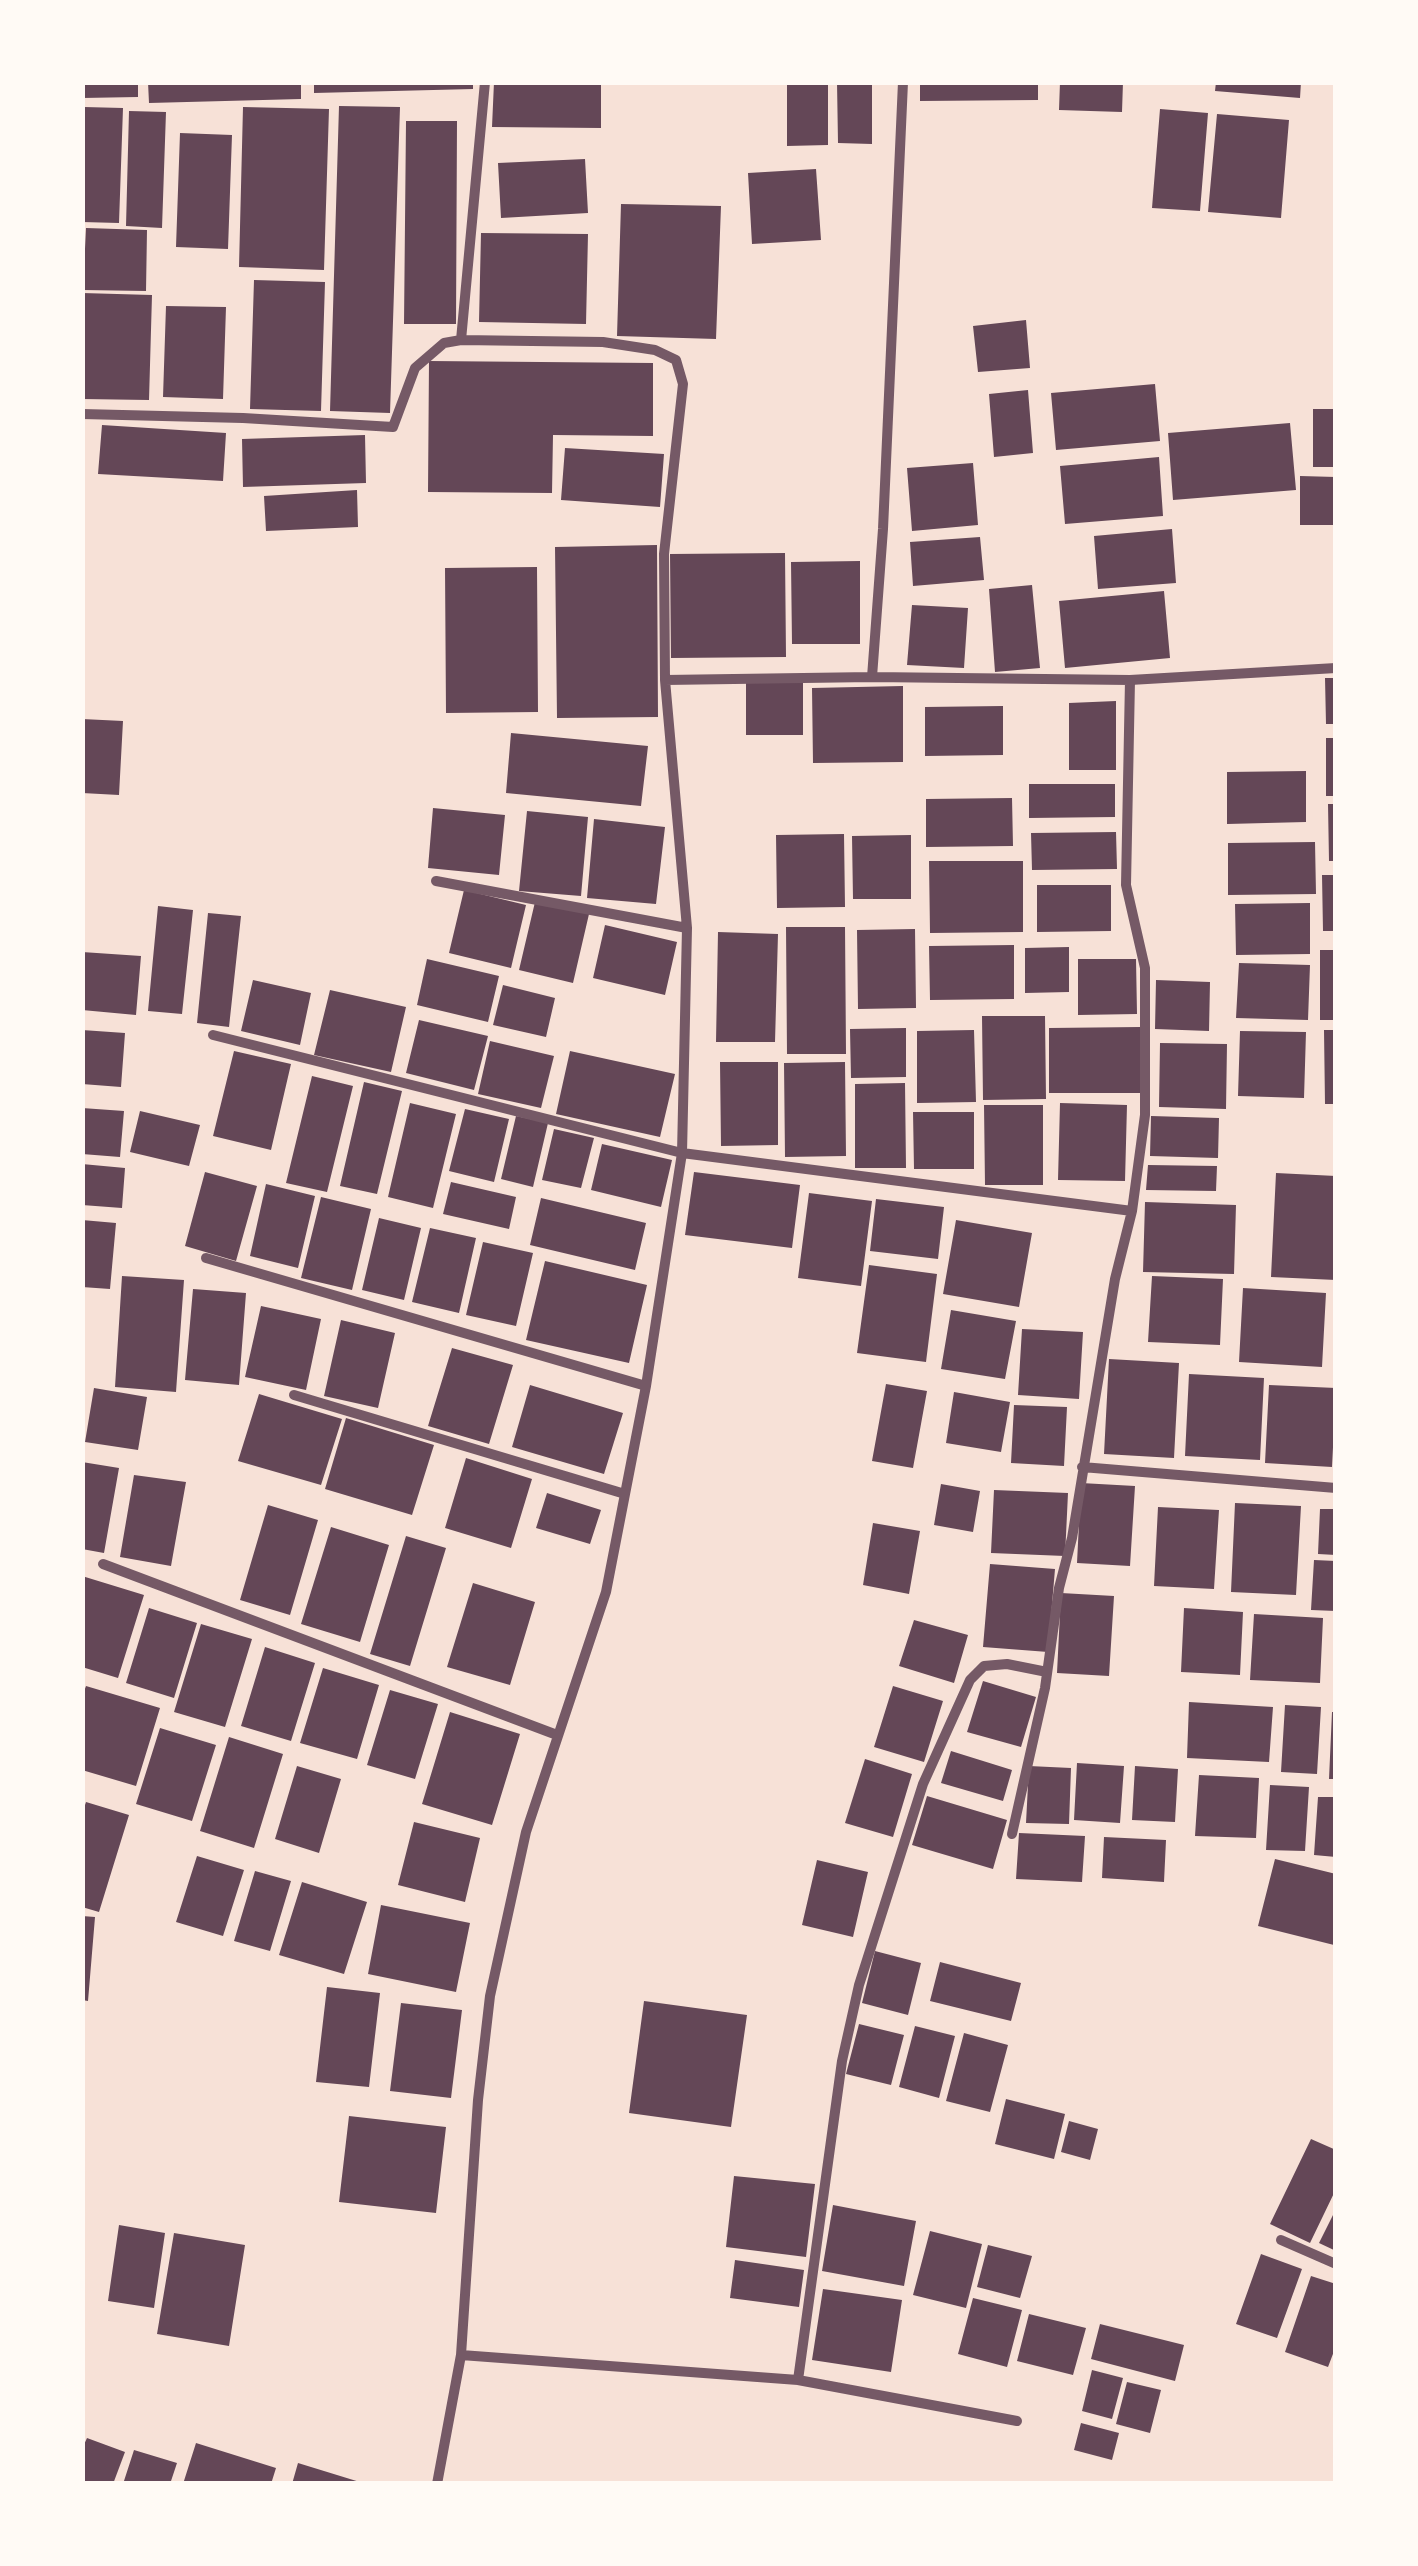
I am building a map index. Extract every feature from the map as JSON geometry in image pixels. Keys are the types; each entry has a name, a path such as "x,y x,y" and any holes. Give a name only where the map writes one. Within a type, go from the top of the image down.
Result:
{"street":[{"path":"461,340 485,82"},
{"path":"872,677 883,529 903,82"},
{"path":"82,414 243,418 393,428 415,368 444,343 461,340 602,342 655,350 676,360 683,384 664,554 665,680 686,928 682,1153 646,1386 606,1592 526,1832 490,1996 478,2100 461,2355 437,2484"},
{"path":"665,680 1130,680 1336,668"},
{"path":"1012,1834 1048,1672 1115,1279 1132,1211 1144,1115 1145,968 1126,886 1130,680"},
{"path":"436,882 686,928"},
{"path":"214,1035 682,1153 1132,1211"},
{"path":"206,1258 646,1386"},
{"path":"294,1395 624,1494"},
{"path":"1082,1468 1336,1488"},
{"path":"103,1564 557,1734"},
{"path":"798,2380 842,2061 859,1985 923,1784 970,1680 984,1666 1007,1664 1048,1672"},
{"path":"1280,2240 1336,2264"},
{"path":"461,2355 798,2380 1017,2421"}],"building":[{"path":"82,82 138,82 138,97 82,98"},
{"path":"148,82 301,82 301,99 149,103"},
{"path":"314,82 473,82 473,89 314,93"},
{"path":"494,82 601,82 601,128 492,127"},
{"path":"787,82 828,82 828,145 787,146"},
{"path":"837,82 872,82 872,144 838,143"},
{"path":"920,82 1038,82 1038,100 920,101"},
{"path":"1060,82 1123,82 1122,112 1059,110"},
{"path":"1216,82 1301,82 1300,98 1215,91"},
{"path":"339,106 400,107 390,413 330,411"},
{"path":"84,107 123,108 119,223 82,222"},
{"path":"243,107 329,109 324,270 239,267"},
{"path":"1160,109 1208,113 1200,211 1152,208"},
{"path":"129,111 166,112 162,228 126,226"},
{"path":"1217,114 1289,120 1281,218 1208,212"},
{"path":"406,121 457,121 456,324 404,324"},
{"path":"180,133 232,135 228,249 176,247"},
{"path":"585,159 588,213 501,218 498,163"},
{"path":"816,169 821,240 752,244 748,173"},
{"path":"621,204 721,206 716,339 617,336"},
{"path":"86,228 147,230 146,291 83,290"},
{"path":"481,233 588,234 586,324 479,322"},
{"path":"254,280 325,282 321,411 250,409"},
{"path":"82,293 152,295 149,400 82,399"},
{"path":"166,306 226,307 223,399 163,397"},
{"path":"1026,320 1030,368 978,372 973,326"},
{"path":"429,361 653,363 653,436 553,435 552,493 428,492"},
{"path":"1155,384 1160,441 1056,450 1051,393"},
{"path":"1028,390 1033,453 994,457 989,394"},
{"path":"1313,409 1336,409 1336,467 1313,467"},
{"path":"1290,423 1296,490 1173,500 1168,433"},
{"path":"102,425 226,433 223,481 98,474"},
{"path":"365,435 366,483 243,487 242,439"},
{"path":"565,448 664,454 660,507 561,500"},
{"path":"1159,457 1163,516 1065,524 1060,466"},
{"path":"973,463 978,525 912,531 907,468"},
{"path":"1300,476 1336,477 1336,525 1300,525"},
{"path":"357,490 358,527 266,531 264,496"},
{"path":"1172,529 1176,583 1098,589 1094,536"},
{"path":"980,537 984,580 913,586 910,542"},
{"path":"657,545 658,717 557,718 555,547"},
{"path":"785,553 786,657 671,658 670,554"},
{"path":"860,561 860,644 792,644 791,562"},
{"path":"537,567 538,712 446,713 445,568"},
{"path":"1032,585 1040,668 995,672 989,589"},
{"path":"1164,591 1170,658 1065,668 1059,601"},
{"path":"912,605 968,608 964,668 907,665"},
{"path":"1325,678 1336,678 1336,724 1326,724"},
{"path":"803,682 803,735 746,735 746,683"},
{"path":"903,686 903,762 813,763 812,688"},
{"path":"1116,701 1116,770 1069,770 1069,703"},
{"path":"1003,706 1003,755 925,756 925,707"},
{"path":"82,719 123,721 119,795 82,793"},
{"path":"511,733 648,746 641,806 506,793"},
{"path":"1326,738 1336,738 1336,796 1326,796"},
{"path":"1306,771 1306,822 1227,824 1227,772"},
{"path":"1029,784 1115,784 1115,817 1029,818"},
{"path":"1012,798 1013,846 926,847 926,799"},
{"path":"1328,804 1336,804 1336,861 1329,861"},
{"path":"433,808 505,815 499,875 428,868"},
{"path":"527,811 588,817 581,896 519,891"},
{"path":"594,819 665,827 656,904 587,898"},
{"path":"1116,832 1117,869 1032,870 1031,833"},
{"path":"844,834 845,907 777,908 776,835"},
{"path":"911,835 911,899 853,899 852,836"},
{"path":"1315,842 1316,894 1228,895 1228,843"},
{"path":"929,861 1023,861 1023,932 930,933"},
{"path":"1322,875 1336,875 1336,931 1323,931"},
{"path":"1037,885 1111,885 1111,931 1037,932"},
{"path":"464,890 526,905 511,968 449,953"},
{"path":"535,902 589,914 573,983 519,970"},
{"path":"1310,903 1310,954 1236,955 1235,904"},
{"path":"158,906 193,910 182,1014 148,1011"},
{"path":"208,913 241,916 229,1027 197,1023"},
{"path":"605,925 677,942 665,995 593,978"},
{"path":"786,927 845,927 846,1054 787,1054"},
{"path":"915,929 916,1008 858,1009 857,930"},
{"path":"718,932 778,934 775,1042 716,1042"},
{"path":"1014,945 1014,999 930,1000 929,946"},
{"path":"1069,947 1069,992 1025,993 1025,948"},
{"path":"1320,950 1336,950 1336,1020 1320,1020"},
{"path":"82,952 141,956 136,1015 82,1010"},
{"path":"427,959 499,976 488,1022 417,1005"},
{"path":"1078,959 1136,959 1137,1014 1078,1015"},
{"path":"1239,963 1310,965 1308,1020 1236,1018"},
{"path":"253,980 311,993 300,1045 241,1031"},
{"path":"1156,980 1210,982 1209,1031 1155,1029"},
{"path":"503,985 555,998 546,1037 493,1025"},
{"path":"330,990 406,1007 391,1072 314,1055"},
{"path":"982,1016 1045,1016 1046,1099 983,1100"},
{"path":"419,1020 488,1036 474,1090 406,1073"},
{"path":"1140,1027 1140,1093 1049,1093 1049,1028"},
{"path":"906,1028 906,1077 851,1078 850,1029"},
{"path":"82,1030 125,1033 121,1087 82,1084"},
{"path":"974,1030 976,1102 917,1103 917,1031"},
{"path":"1324,1030 1336,1030 1336,1104 1325,1104"},
{"path":"1240,1031 1306,1032 1304,1098 1238,1096"},
{"path":"490,1041 554,1056 541,1108 478,1094"},
{"path":"1160,1043 1227,1044 1226,1109 1159,1107"},
{"path":"234,1051 291,1064 271,1150 213,1136"},
{"path":"570,1051 675,1074 660,1137 556,1114"},
{"path":"720,1062 778,1062 778,1145 721,1146"},
{"path":"845,1062 846,1156 785,1157 784,1063"},
{"path":"312,1076 353,1086 327,1192 286,1183"},
{"path":"364,1082 402,1091 377,1194 340,1186"},
{"path":"905,1083 906,1168 855,1168 855,1084"},
{"path":"410,1103 456,1114 433,1208 388,1197"},
{"path":"1060,1103 1127,1105 1125,1181 1058,1180"},
{"path":"984,1105 1043,1105 1043,1185 985,1185"},
{"path":"82,1108 124,1111 120,1157 82,1154"},
{"path":"465,1109 509,1119 494,1182 449,1171"},
{"path":"140,1111 200,1125 189,1166 130,1152"},
{"path":"913,1112 974,1112 974,1169 914,1169"},
{"path":"516,1116 548,1123 533,1187 501,1179"},
{"path":"1151,1116 1219,1118 1218,1158 1150,1156"},
{"path":"554,1129 594,1138 581,1188 542,1180"},
{"path":"602,1144 672,1160 661,1207 591,1190"},
{"path":"82,1164 125,1168 122,1208 82,1205"},
{"path":"1148,1165 1217,1166 1216,1191 1146,1190"},
{"path":"205,1172 257,1186 236,1261 185,1246"},
{"path":"694,1172 800,1185 792,1248 685,1235"},
{"path":"1276,1173 1336,1176 1336,1280 1271,1277"},
{"path":"451,1182 516,1197 509,1229 443,1214"},
{"path":"266,1184 315,1196 298,1268 250,1256"},
{"path":"809,1193 872,1201 861,1286 798,1278"},
{"path":"321,1197 371,1209 352,1290 301,1278"},
{"path":"541,1198 646,1223 635,1270 530,1245"},
{"path":"876,1199 944,1207 938,1259 870,1251"},
{"path":"1145,1202 1236,1205 1234,1274 1143,1272"},
{"path":"379,1218 421,1228 404,1300 362,1290"},
{"path":"82,1220 116,1223 110,1289 82,1287"},
{"path":"956,1220 1032,1233 1019,1307 943,1294"},
{"path":"430,1228 476,1238 459,1313 412,1302"},
{"path":"483,1242 533,1253 516,1326 466,1315"},
{"path":"545,1261 647,1285 629,1363 526,1340"},
{"path":"869,1265 937,1274 926,1362 857,1353"},
{"path":"122,1276 184,1280 176,1392 115,1387"},
{"path":"1152,1276 1223,1279 1220,1345 1148,1342"},
{"path":"1243,1288 1326,1293 1322,1367 1239,1362"},
{"path":"193,1289 246,1293 239,1385 185,1380"},
{"path":"261,1306 321,1319 306,1390 245,1377"},
{"path":"951,1310 1016,1321 1005,1379 941,1369"},
{"path":"341,1320 395,1333 378,1408 324,1396"},
{"path":"1022,1329 1083,1332 1079,1399 1018,1395"},
{"path":"452,1348 513,1365 489,1444 428,1426"},
{"path":"1109,1359 1179,1363 1174,1458 1104,1454"},
{"path":"1189,1374 1264,1378 1260,1460 1185,1456"},
{"path":"886,1384 927,1391 913,1468 872,1461"},
{"path":"530,1385 623,1413 604,1474 512,1447"},
{"path":"1269,1385 1336,1388 1332,1467 1265,1463"},
{"path":"94,1388 147,1397 138,1450 85,1442"},
{"path":"954,1392 1010,1402 1001,1452 946,1443"},
{"path":"259,1394 342,1419 321,1485 238,1461"},
{"path":"1014,1405 1067,1407 1064,1466 1011,1463"},
{"path":"346,1418 434,1445 412,1515 325,1489"},
{"path":"466,1458 532,1479 511,1548 445,1528"},
{"path":"82,1462 119,1468 104,1553 82,1549"},
{"path":"134,1475 186,1482 171,1566 120,1557"},
{"path":"1081,1483 1135,1486 1130,1566 1077,1563"},
{"path":"941,1484 980,1491 973,1532 934,1525"},
{"path":"994,1490 1068,1493 1065,1556 991,1553"},
{"path":"547,1493 601,1510 590,1544 536,1528"},
{"path":"1235,1503 1301,1506 1296,1595 1231,1592"},
{"path":"268,1505 318,1520 290,1615 240,1600"},
{"path":"1158,1507 1219,1510 1214,1589 1154,1586"},
{"path":"1320,1509 1336,1509 1336,1555 1318,1554"},
{"path":"873,1523 920,1531 909,1594 863,1585"},
{"path":"331,1527 389,1545 360,1642 301,1624"},
{"path":"406,1536 446,1548 410,1666 370,1654"},
{"path":"1314,1560 1336,1561 1336,1611 1311,1610"},
{"path":"990,1564 1055,1569 1048,1652 983,1647"},
{"path":"82,1576 144,1595 118,1678 82,1667"},
{"path":"473,1583 535,1602 510,1685 447,1667"},
{"path":"1061,1593 1114,1596 1109,1676 1057,1673"},
{"path":"149,1608 197,1623 174,1698 126,1683"},
{"path":"1184,1608 1243,1612 1240,1675 1181,1672"},
{"path":"1254,1614 1323,1618 1320,1683 1250,1680"},
{"path":"914,1620 968,1635 954,1683 899,1666"},
{"path":"201,1624 252,1639 225,1727 174,1712"},
{"path":"265,1647 315,1663 291,1741 241,1726"},
{"path":"323,1668 379,1685 357,1759 300,1743"},
{"path":"983,1681 1036,1697 1021,1747 967,1732"},
{"path":"86,1686 160,1708 136,1786 82,1770 82,1697"},
{"path":"893,1686 943,1701 924,1762 874,1747"},
{"path":"390,1690 438,1704 415,1779 367,1765"},
{"path":"1189,1702 1273,1707 1269,1762 1187,1758"},
{"path":"1285,1705 1321,1707 1317,1774 1281,1772"},
{"path":"450,1712 520,1734 492,1825 422,1804"},
{"path":"1332,1712 1336,1712 1336,1779 1329,1779"},
{"path":"160,1728 216,1745 192,1821 136,1804"},
{"path":"229,1737 283,1754 254,1848 200,1831"},
{"path":"951,1751 1012,1770 1003,1801 941,1783"},
{"path":"865,1759 912,1774 893,1837 845,1823"},
{"path":"1077,1763 1124,1766 1120,1823 1074,1820"},
{"path":"297,1766 341,1779 319,1853 275,1839"},
{"path":"1029,1766 1071,1768 1069,1824 1026,1823"},
{"path":"1135,1766 1178,1769 1175,1822 1132,1820"},
{"path":"1199,1775 1259,1778 1256,1838 1195,1836"},
{"path":"1270,1785 1309,1787 1305,1851 1266,1850"},
{"path":"927,1796 1007,1820 993,1869 912,1845"},
{"path":"1318,1797 1336,1797 1336,1857 1314,1855"},
{"path":"86,1802 129,1815 99,1912 82,1907 82,1814"},
{"path":"414,1822 480,1838 465,1902 398,1885"},
{"path":"1019,1833 1085,1836 1082,1882 1016,1879"},
{"path":"1104,1837 1166,1840 1164,1882 1102,1878"},
{"path":"197,1856 244,1870 223,1936 176,1922"},
{"path":"1275,1859 1336,1874 1334,1945 1258,1926"},
{"path":"817,1860 868,1872 853,1937 802,1925"},
{"path":"255,1871 291,1881 270,1951 234,1941"},
{"path":"302,1882 367,1902 344,1974 279,1955"},
{"path":"381,1905 470,1923 456,1992 368,1974"},
{"path":"82,1916 95,1917 88,2001 82,2000"},
{"path":"875,1951 921,1963 908,2015 862,2003"},
{"path":"940,1962 1021,1983 1011,2021 930,2001"},
{"path":"327,1987 380,1993 369,2087 316,2082"},
{"path":"644,2001 747,2015 731,2127 629,2113"},
{"path":"401,2003 462,2010 451,2098 390,2091"},
{"path":"859,2024 904,2035 891,2085 846,2074"},
{"path":"915,2026 955,2036 939,2098 899,2087"},
{"path":"964,2033 1008,2045 990,2112 946,2101"},
{"path":"1006,2099 1065,2114 1054,2159 995,2144"},
{"path":"349,2116 446,2127 436,2213 339,2202"},
{"path":"1069,2121 1098,2129 1090,2160 1061,2152"},
{"path":"1311,2139 1336,2150 1336,2189 1310,2243 1270,2224"},
{"path":"734,2176 815,2184 806,2257 726,2247"},
{"path":"833,2205 916,2221 904,2286 822,2271"},
{"path":"1336,2209 1336,2251 1319,2243"},
{"path":"119,2225 165,2233 154,2308 108,2301"},
{"path":"930,2231 982,2244 966,2308 913,2295"},
{"path":"174,2233 245,2245 229,2346 157,2334"},
{"path":"988,2245 1032,2256 1020,2298 977,2287"},
{"path":"1261,2254 1302,2269 1277,2338 1236,2324"},
{"path":"735,2260 804,2270 799,2307 730,2298"},
{"path":"1311,2276 1336,2284 1336,2346 1328,2367 1285,2352"},
{"path":"823,2289 902,2300 891,2372 812,2360"},
{"path":"973,2298 1022,2310 1007,2367 958,2354"},
{"path":"1029,2314 1086,2328 1073,2375 1017,2361"},
{"path":"1100,2324 1184,2345 1175,2381 1091,2359"},
{"path":"1092,2370 1123,2378 1112,2419 1082,2411"},
{"path":"1127,2382 1161,2390 1150,2433 1116,2424"},
{"path":"1081,2423 1119,2433 1112,2460 1074,2450"},
{"path":"87,2438 125,2452 113,2484 82,2484 82,2449"},
{"path":"196,2443 276,2468 271,2484 183,2484"},
{"path":"134,2450 177,2463 170,2484 123,2484"},
{"path":"298,2463 363,2483 363,2484 292,2484"}]}
